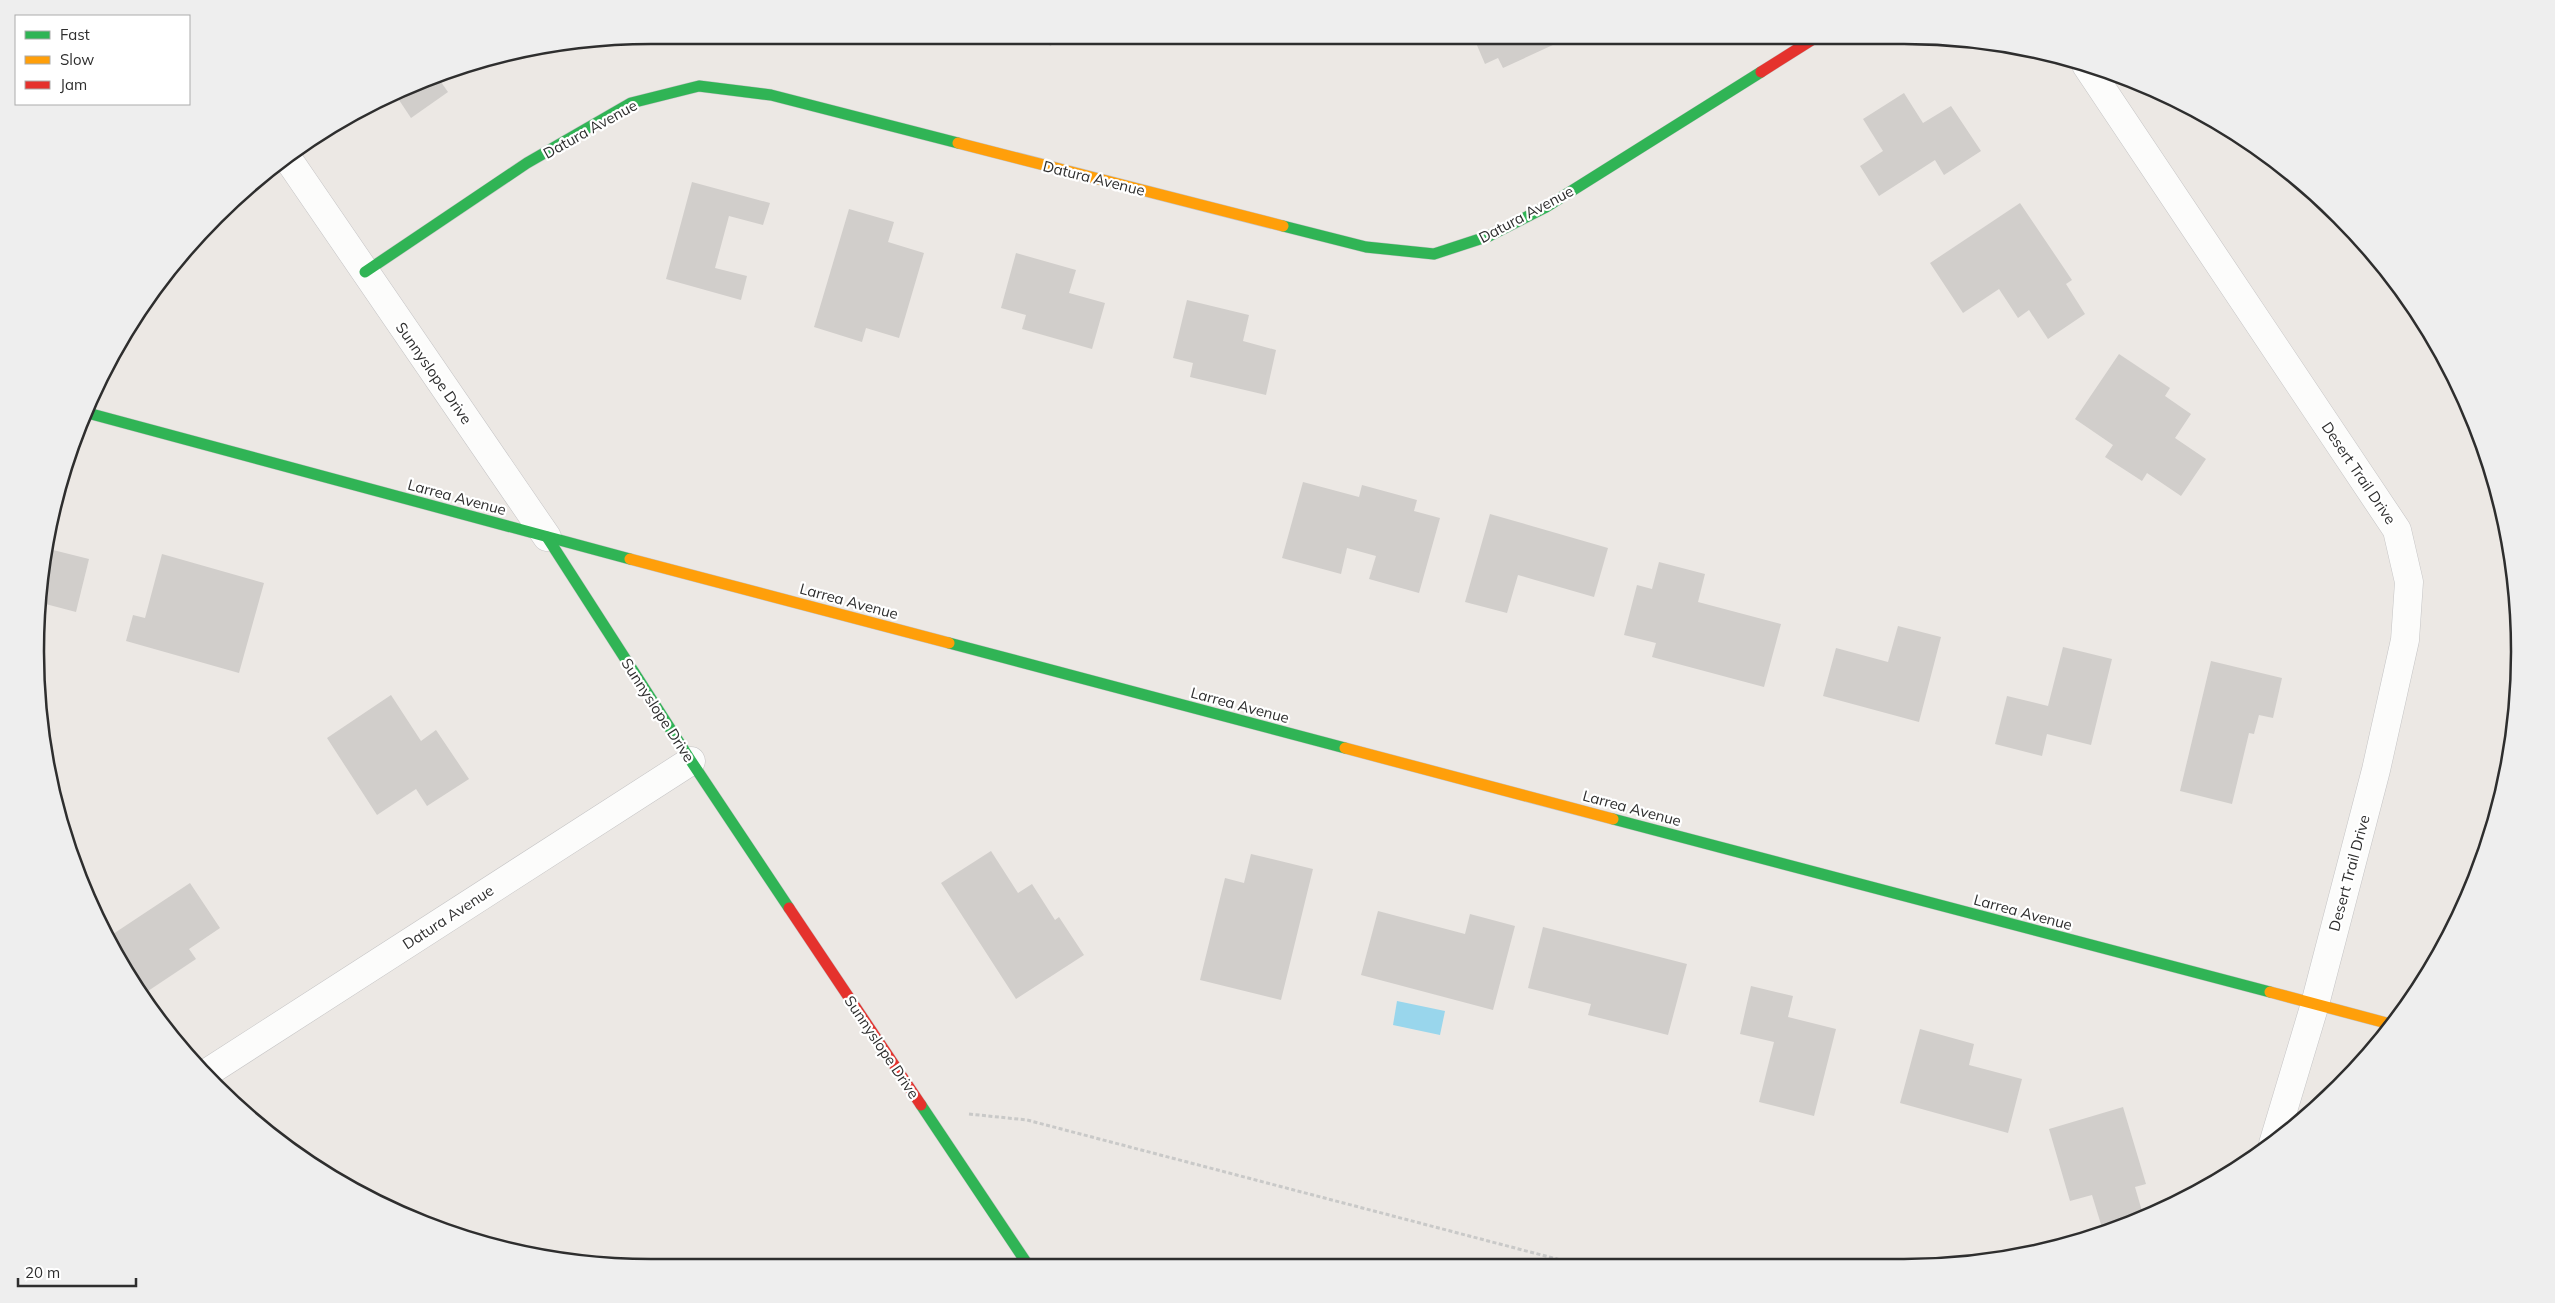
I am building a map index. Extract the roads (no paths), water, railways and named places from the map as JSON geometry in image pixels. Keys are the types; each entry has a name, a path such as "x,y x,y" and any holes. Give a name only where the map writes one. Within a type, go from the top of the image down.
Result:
{"street":[{"name":"Datura Avenue","path":"365,272 527,163 631,103 699,86 771,95 1366,247 1434,254 1489,236 1546,207 1805,44"},
{"name":"Desert Trail Drive","path":"2092,74 2397,530 2409,582 2405,640 2376,770 2315,1004 2277,1131"},
{"name":"Sunnyslope Drive","path":"291,163 547,537 691,760 1023,1259"},
{"name":"Larrea Avenue","path":"92,414 547,537 2385,1023"},
{"name":"Datura Avenue","path":"212,1070 691,760"}],"water":[{"path":"1397,1001 1445,1011 1440,1035 1393,1025"}]}
